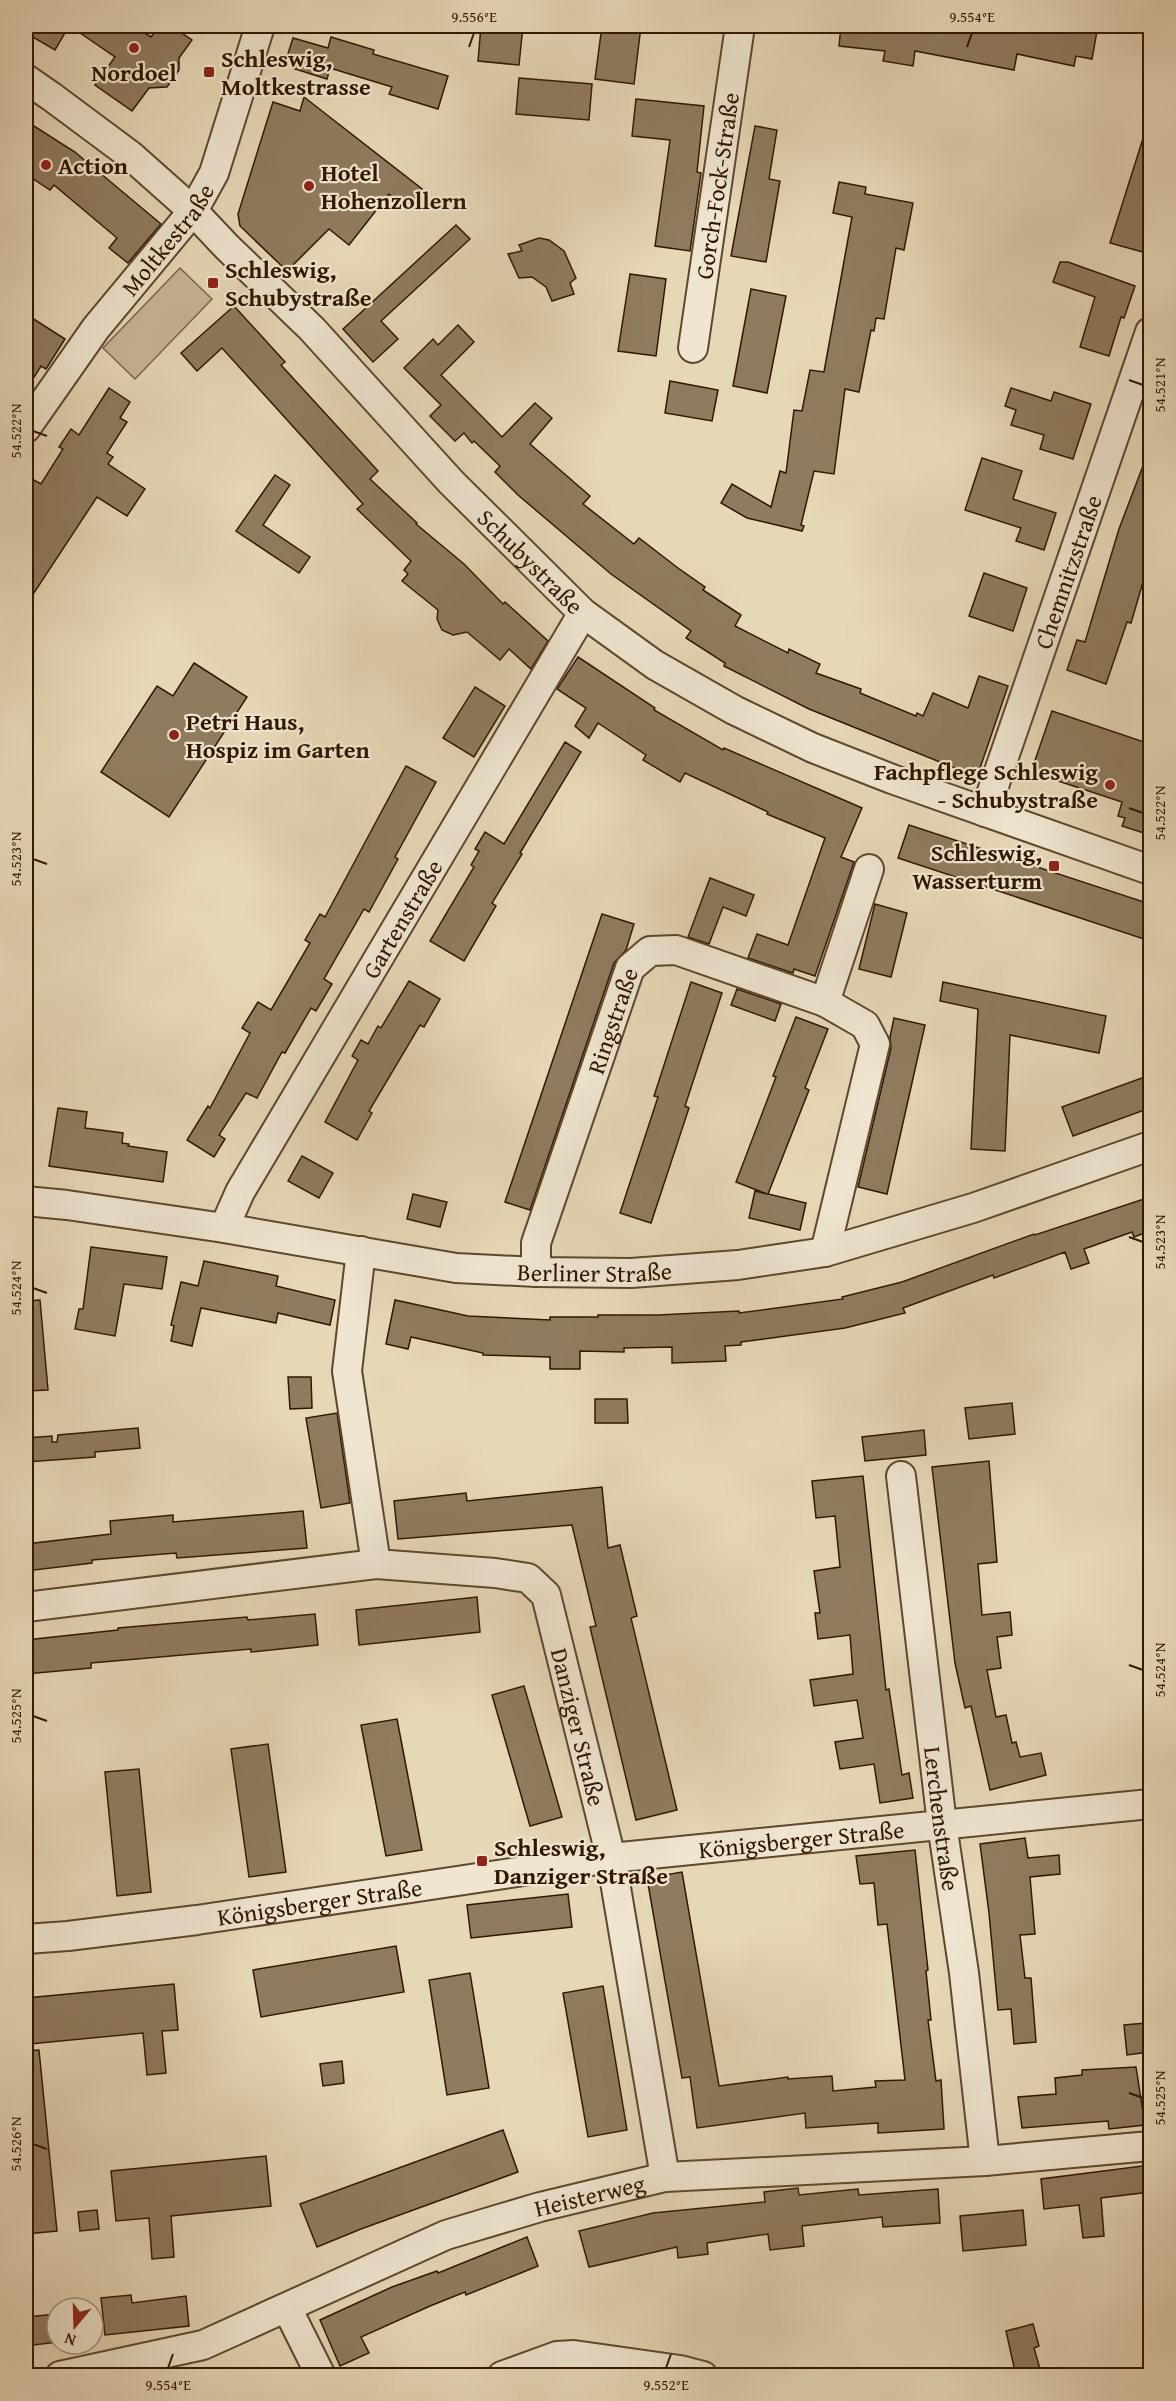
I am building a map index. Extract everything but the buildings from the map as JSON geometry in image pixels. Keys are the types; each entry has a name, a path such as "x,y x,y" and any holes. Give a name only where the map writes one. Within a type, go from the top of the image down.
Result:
{"street":[{"name":"Moltkestraße","path":"26,428 96,328 193,211 214,173 260,26"},
{"name":"Gorch-Fock-Straße","path":"693,348 740,26"},
{"name":"Schubystraße","path":"26,80 130,155 193,211 227,248 312,328 451,482 583,613 655,665 734,710 813,748 1150,870"},
{"name":"Chemnitzstraße","path":"985,812 1150,332"},
{"name":"Gartenstraße","path":"224,1228 240,1192 583,613"},
{"path":"825,1002 869,869"},
{"name":"Ringstraße","path":"536,1272 536,1243 630,968 650,951 676,950 825,1002 865,1025 875,1044 825,1252"},
{"name":"Berliner Straße","path":"26,1201 224,1228 456,1268 631,1273 738,1265 825,1252 974,1208 1150,1146"},
{"path":"361,1251 347,1371 376,1564"},
{"name":"Lerchenstraße","path":"901,1476 942,1824 964,1973 985,2161"},
{"name":"Danziger Straße","path":"26,1607 376,1564 528,1578 546,1595 610,1858 665,2176"},
{"name":"Königsberger Straße","path":"26,1939 197,1920 610,1858 1150,1804"},
{"name":"Heisterweg","path":"60,2376 203,2345 446,2235 540,2207 665,2176 937,2164 1150,2146"},
{"path":"287,2308 321,2376"},
{"path":"502,2376 557,2356 574,2355 680,2370 703,2376"}],"shaded area":[{"path":"180,268 212,299 135,379 103,348"}],"place":[{"name":"Nordoel","path":"134,48"},
{"name":"Schleswig, Moltkestrasse","path":"209,72"},
{"name":"Action","path":"46,165"},
{"name":"Hotel Hohenzollern","path":"309,186"},
{"name":"Schleswig, Schubystraße","path":"213,283"},
{"name":"Petri Haus, Hospiz im Garten","path":"174,735"},
{"name":"Fachpflege Schleswig - Schubystraße","path":"1110,785"},
{"name":"Schleswig, Wasserturm","path":"1054,866"},
{"name":"Schleswig, Danziger Straße","path":"482,1861"}]}
